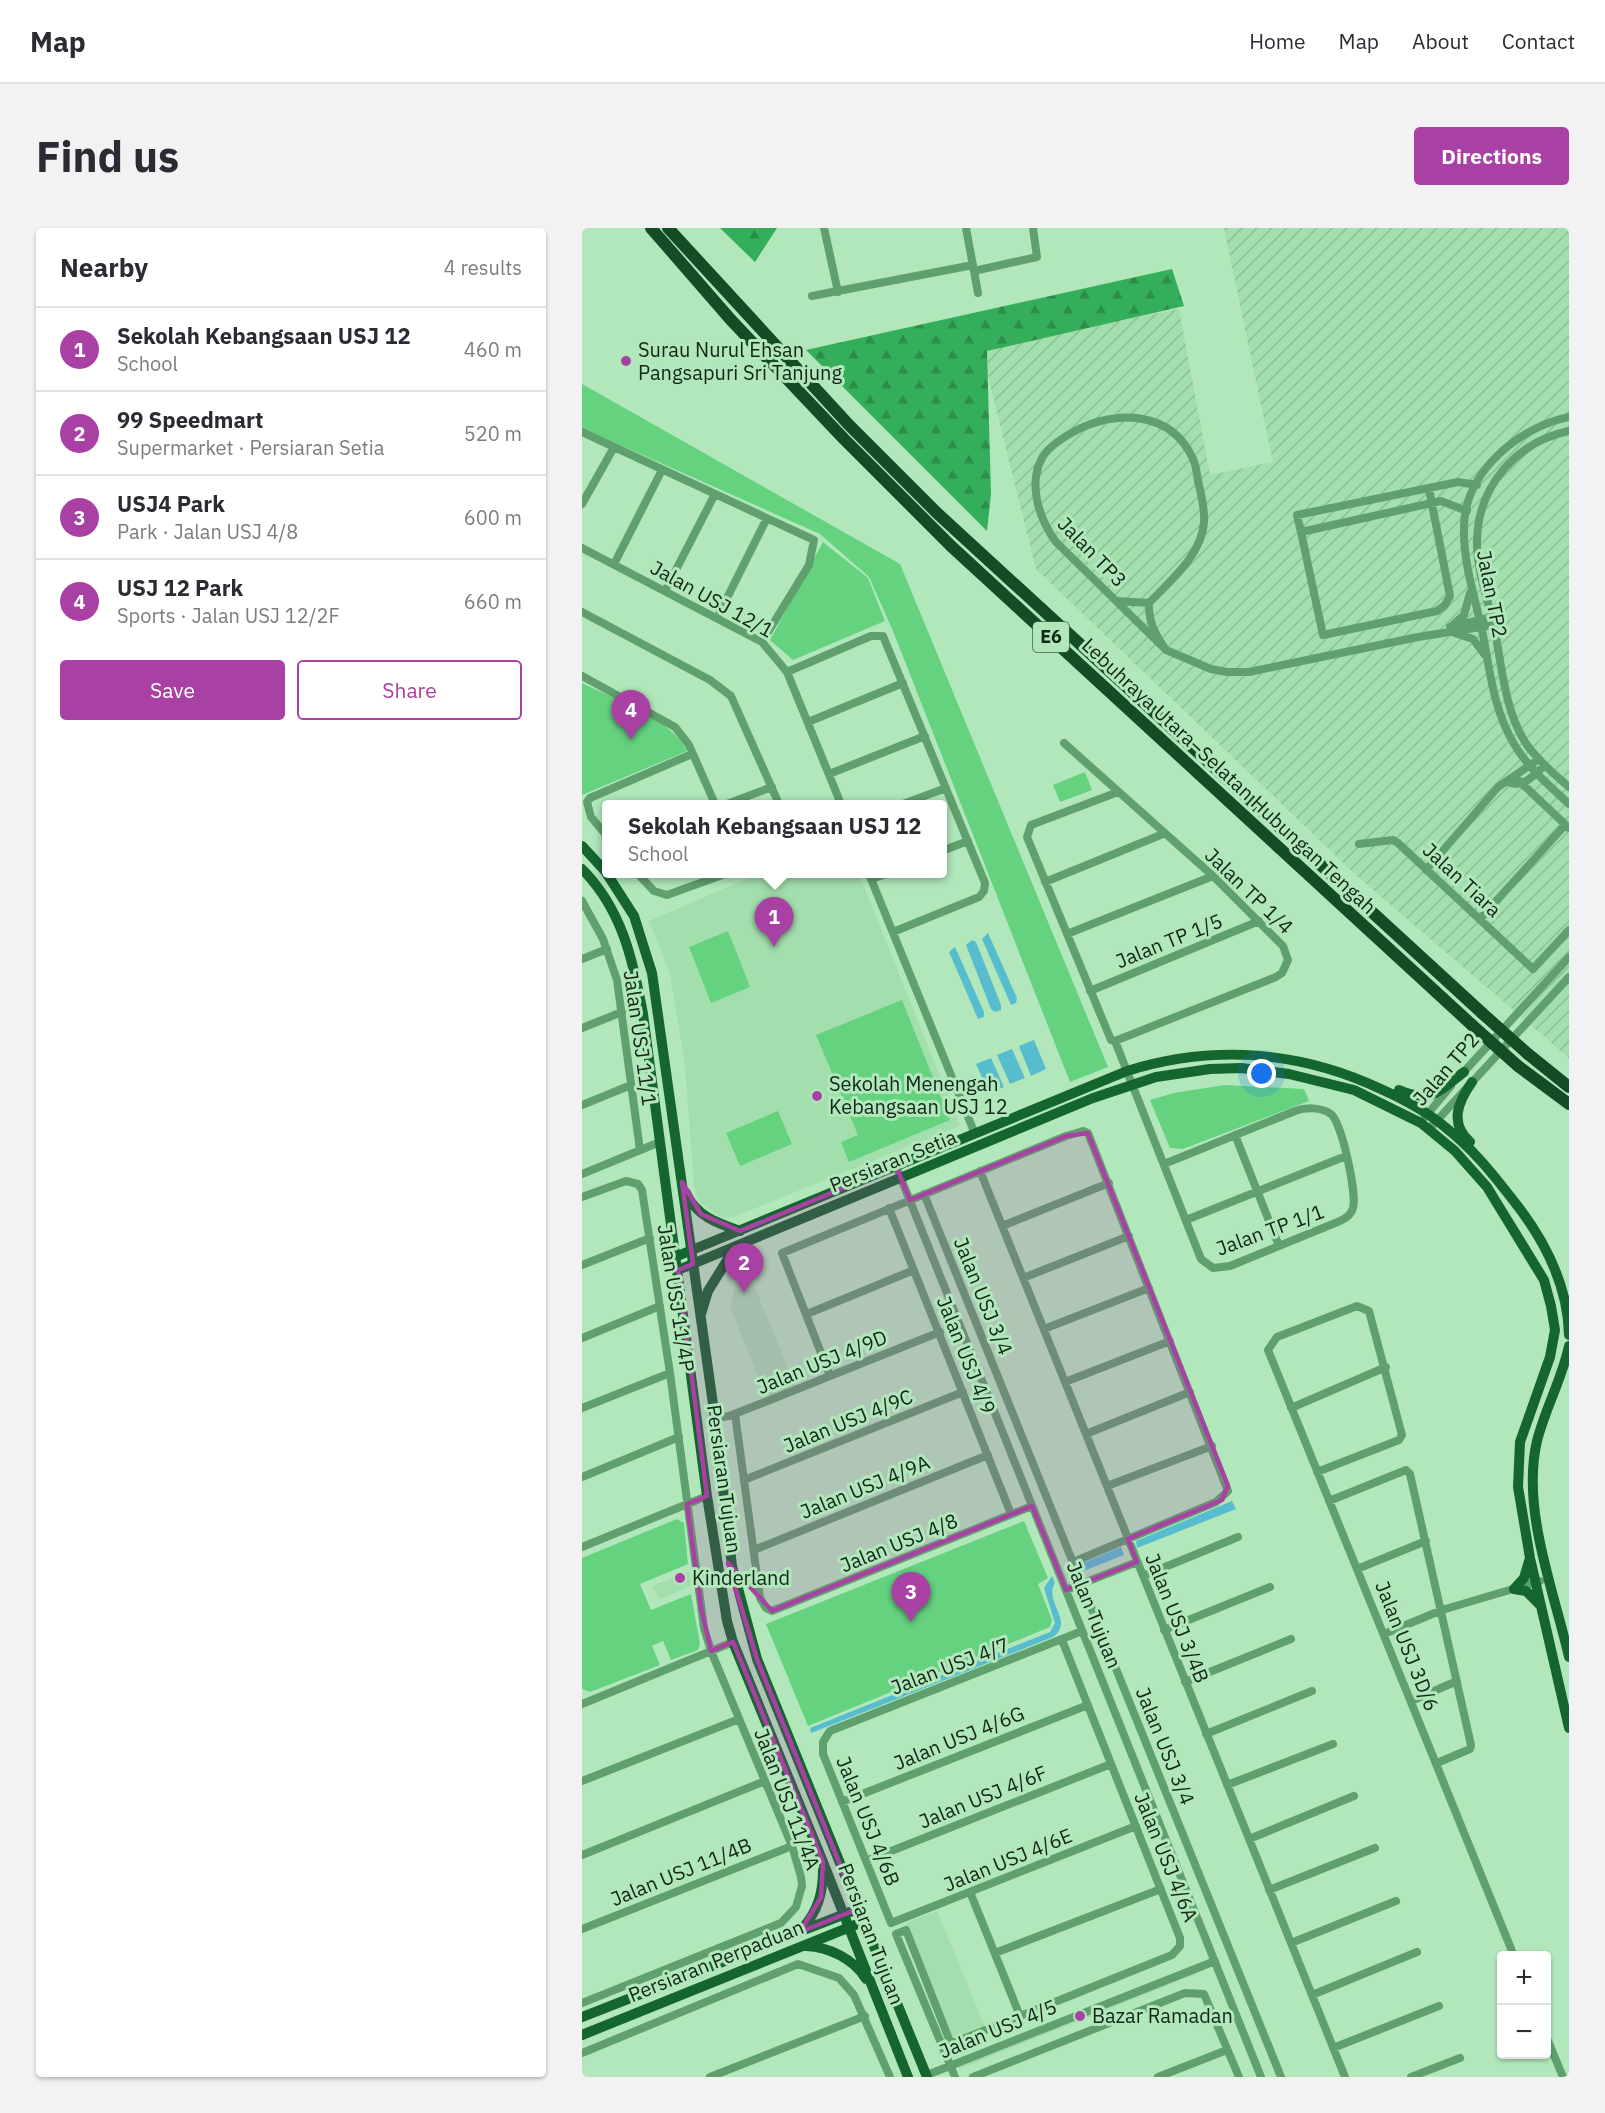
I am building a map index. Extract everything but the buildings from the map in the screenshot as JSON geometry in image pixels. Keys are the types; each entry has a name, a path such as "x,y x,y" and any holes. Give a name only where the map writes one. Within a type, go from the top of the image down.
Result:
{"highway":[{"name":"Lebuhraya Utara–Selatan Hubungan Tengah","path":"651,228 731,320 844,440 951,546 1472,1025 1518,1066 1569,1104"},
{"name":"Lebuhraya Utara–Selatan Hubungan Tengah","path":"668,228 849,425 937,513 1482,1013 1569,1087"}],"main road":[{"name":"Persiaran Tujuan","path":"582,846 602,868"},
{"name":"Persiaran Tujuan","path":"582,869 610,904 633,960 678,1270 721,1592 733,1642 908,2077"},
{"name":"Persiaran Tujuan","path":"610,878 634,916 648,956 659,1012 715,1418 732,1566 743,1612 757,1659 927,2076"},
{"name":"Persiaran Setia","path":"675,1257 1127,1071 1173,1058 1252,1053 1324,1067 1366,1082 1429,1121 1483,1161 1529,1221 1564,1292 1569,1335"},
{"path":"1324,1067 1342,1069 1412,1096 1425,1097 1438,1093 1464,1072"},
{"name":"Persiaran Setia","path":"678,1270 985,1143 1132,1084 1156,1077 1210,1069 1266,1070 1354,1090 1429,1121 1487,1187 1544,1280 1551,1306 1555,1330 1550,1357 1520,1442 1517,1471 1530,1558 1566,1696 1569,1728"},
{"path":"1472,1082 1457,1108 1458,1123 1463,1135 1501,1175 1529,1221"},
{"path":"975,1134 980,1141 985,1143"},
{"path":"682,1182 691,1204 701,1214 740,1230"},
{"path":"700,1317 708,1291 736,1246"},
{"path":"1569,1346 1566,1362 1537,1440 1532,1469 1534,1502 1549,1579 1569,1657"},
{"path":"1514,1589 1524,1578 1530,1558"},
{"path":"1514,1589 1526,1591 1543,1609"},
{"path":"800,1932 814,1914 821,1898 823,1862"},
{"name":"Persiaran Perpaduan","path":"582,2017 858,1909"},
{"name":"Persiaran Perpaduan","path":"582,2035 863,1922"},
{"path":"800,1947 821,1948 845,1958 862,1973 876,1995"}],"street":[{"path":"824,228 838,292"},
{"path":"966,228 978,293"},
{"path":"812,296 1037,257 1033,228"},
{"name":"Jalan TP3","path":"1149,603 1189,560 1205,522 1193,458 1170,430 1147,418 1125,416 1090,422 1065,436 1040,460 1036,493 1042,522 1056,542 1166,650 1211,669 1249,672 1492,621"},
{"name":"Jalan TP2","path":"1569,417 1554,420 1512,441 1499,453 1477,485 1467,511 1464,527 1471,589 1481,623 1498,711 1514,744 1533,770 1569,804"},
{"name":"Jalan TP2","path":"1569,431 1557,434 1519,452 1492,484 1480,508 1476,542 1510,708 1526,743 1542,762 1569,787"},
{"path":"582,432 613,449 814,540 809,565 762,642"},
{"path":"582,504 613,449"},
{"path":"614,564 662,470"},
{"path":"1429,489 1450,596 1445,605 1437,611 1323,634 1298,515 1458,482 1477,485"},
{"path":"665,591 715,494"},
{"path":"1301,532 1430,503 1450,502 1467,511"},
{"path":"717,618 767,518"},
{"name":"Jalan USJ 12/1","path":"582,548 762,642 787,672 839,800"},
{"path":"1447,631 1464,615 1469,606 1471,589"},
{"path":"1117,601 1149,603 1152,625 1166,650"},
{"path":"582,612 723,688 731,696 777,800"},
{"path":"1447,631 1473,639 1489,666"},
{"path":"787,672 871,636 883,636 985,883 984,891 979,897 892,932"},
{"path":"582,676 664,720 684,737 713,800"},
{"path":"808,722 903,682"},
{"path":"829,774 925,736"},
{"name":"Jalan TP 1/4","path":"1064,743 1163,834 1213,876 1259,921 1287,954 1288,960 1282,973 1116,1041"},
{"path":"602,829 587,808 590,798 693,754"},
{"path":"1511,780 1515,785 1522,783 1542,762"},
{"path":"1426,870 1497,787 1533,770"},
{"path":"1480,920 1567,827 1522,783"},
{"path":"738,800 772,787"},
{"path":"914,800 946,788"},
{"path":"1118,792 1031,825 1027,837 1090,991 1111,1040 1116,1041 1127,1071"},
{"path":"1045,882 1163,834"},
{"name":"Jalan Tiara","path":"1359,844 1393,840 1533,969 1569,930"},
{"path":"947,849 968,841"},
{"path":"1067,933 1213,876"},
{"path":"642,878 654,891 673,894 713,878"},
{"path":"871,878 975,1134"},
{"name":"Jalan USJ 11/1","path":"582,901 607,949 617,980 640,1150"},
{"name":"Jalan TP 1/5","path":"1090,991 1259,921"},
{"path":"582,959 607,949"},
{"name":"Jalan TP2","path":"1429,1121 1464,1072 1569,957"},
{"name":"Jalan TP2","path":"1429,1121 1472,1082 1569,977"},
{"path":"582,1028 622,1012"},
{"name":"Jalan TP 1/1","path":"1127,1071 1201,1259 1213,1268 1230,1266 1340,1221 1351,1213 1353,1193 1346,1156 1338,1124 1330,1114 1319,1109 1302,1108 1234,1136"},
{"path":"582,1105 631,1085"},
{"path":"830,1376 782,1252 1073,1134 1088,1133 1228,1486 1228,1491 1222,1500 1073,1562"},
{"path":"1164,1164 1234,1136 1279,1246"},
{"path":"582,1174 660,1142"},
{"path":"1186,1220 1346,1156"},
{"name":"Jalan Tujuan","path":"896,1166 1261,2077"},
{"name":"Jalan USJ 3/4B","path":"980,1171 1345,2077"},
{"name":"Jalan USJ 11/4P","path":"582,1197 619,1183 632,1181 642,1190 670,1373 701,1608 711,1651"},
{"path":"1002,1226 1109,1183"},
{"name":"Jalan USJ 3/4","path":"924,1194 1281,2077"},
{"name":"Jalan USJ 4/9","path":"889,1208 1011,1514"},
{"path":"1023,1278 1129,1236"},
{"path":"582,1265 650,1238"},
{"path":"807,1314 914,1270"},
{"path":"1044,1329 1149,1288"},
{"path":"582,1338 660,1306"},
{"name":"Jalan USJ 3D/6","path":"1386,1367 1369,1311 1357,1306 1276,1336 1268,1350 1512,1951"},
{"name":"Jalan USJ 4/9D","path":"715,1418 735,1414 940,1332"},
{"path":"1065,1382 1170,1341"},
{"path":"1291,1408 1386,1367 1402,1435 1399,1440 1317,1472"},
{"path":"582,1408 670,1373"},
{"name":"Jalan USJ 4/9C","path":"744,1480 963,1392"},
{"path":"1086,1434 1190,1392"},
{"path":"735,1414 754,1550"},
{"path":"582,1477 679,1437"},
{"path":"1107,1486 1212,1446"},
{"name":"Jalan USJ 4/9A","path":"754,1550 988,1455"},
{"path":"1329,1501 1406,1470 1410,1474 1471,1745 1470,1749 1437,1763"},
{"path":"582,1548 707,1496"},
{"name":"Jalan USJ 4/8","path":"754,1550 762,1603 766,1608 778,1610 1032,1506"},
{"path":"1143,1576 1238,1537"},
{"path":"1358,1569 1426,1541"},
{"path":"1066,1590 1137,1562"},
{"path":"1384,1634 1442,1610 1549,1579"},
{"path":"1164,1630 1270,1587"},
{"name":"Jalan USJ 4/7","path":"830,1731 1082,1631"},
{"name":"Jalan USJ 4/6A","path":"947,2045 1177,1951 1180,1938 1062,1640"},
{"path":"1185,1682 1291,1640"},
{"path":"582,1704 733,1642"},
{"name":"Jalan USJ 11/4A","path":"582,2003 773,1926 789,1917 796,1907 802,1886 792,1846 711,1651"},
{"path":"1412,1701 1457,1681"},
{"path":"1206,1734 1312,1691"},
{"name":"Jalan USJ 4/6G","path":"842,1802 1088,1705"},
{"path":"582,1781 738,1719"},
{"name":"Jalan USJ 4/6B","path":"830,1731 823,1742 823,1754 891,1923"},
{"path":"1227,1785 1333,1744"},
{"name":"Jalan USJ 4/6F","path":"866,1861 1111,1764"},
{"path":"582,1855 765,1781"},
{"path":"1249,1839 1354,1796"},
{"name":"Jalan USJ 4/6E","path":"891,1923 1136,1826"},
{"name":"Jalan USJ 11/4B","path":"582,1929 792,1846"},
{"path":"1269,1890 1375,1848"},
{"path":"995,1953 1161,1889"},
{"path":"970,1892 1020,2016"},
{"path":"1291,1943 1396,1901"},
{"path":"947,2045 896,1934 906,1930 947,2045 955,2077"},
{"path":"1312,1995 1417,1952"},
{"name":"Jalan USJ 4/5","path":"927,2076 1215,1961"},
{"path":"582,2053 798,1964 838,1978 854,1995 890,2077"},
{"path":"973,2077 1185,1993 1204,1994 1239,2077"},
{"path":"1333,2048 1439,2006"},
{"path":"710,2077 865,2016"},
{"path":"1551,2048 1563,2077"},
{"path":"1158,2077 1227,2050"},
{"path":"1412,2077 1460,2058"}],"highlighted area":[{"path":"1088,1133 1228,1486 1222,1500 1128,1539 1137,1562 1066,1590 1032,1506 772,1611 728,1563 757,1659 858,1909 800,1932 821,1897 823,1862 733,1642 711,1651 701,1608 687,1504 707,1496 678,1270 693,1264 682,1182 701,1214 740,1231 896,1166 910,1200 1066,1136"}],"shaded area":[{"path":"1224,228 1569,228 1569,1058 1356,875 1036,569 981,348 1179,309 1210,475 1273,462"},
{"path":"749,878 861,878 960,1126 731,1218 721,1217 699,1202 694,1185 685,1065 670,974 649,921"},
{"path":"748,1271 796,1387 767,1398 730,1307 735,1286"},
{"name":"Kinderland","path":"689,1571 691,1586 659,1599 652,1586"},
{"path":"937,1911 985,2027 954,2040 906,1923"},
{"name":"Bazar Ramadan","path":"1200,1963 1204,1971 959,2069 955,2060"}],"green space":[{"path":"720,228 777,228 755,262"},
{"path":"1172,269 1184,306 987,351 991,494 987,531 806,350"},
{"path":"582,384 900,564 1108,1067 1070,1082 893,631 869,577 820,534 582,428"},
{"path":"823,542 868,578 885,621 793,660 770,640"},
{"path":"582,683 655,719 679,739 687,751 582,795"},
{"path":"1085,772 1092,790 1060,802 1053,785"},
{"path":"728,931 750,987 711,1003 689,947"},
{"path":"902,1000 950,1120 849,1162 841,1142 858,1135 816,1035"},
{"path":"1225,1085 1304,1089 1309,1101 1183,1149 1170,1148 1150,1100 1174,1093"},
{"path":"778,1111 792,1144 740,1166 726,1133"},
{"path":"677,1519 684,1523 688,1564 640,1584 651,1610 691,1594 700,1644 698,1650 671,1660 663,1641 652,1646 660,1665 590,1692 582,1689 582,1558"},
{"path":"1024,1521 1048,1578 1038,1584 1052,1620 1050,1627 808,1726 766,1624"}],"water":[{"path":"988,933 1017,998 1016,1003 1011,1005 982,939"},
{"path":"972,940 976,942 1001,1010 995,1012 991,1009 966,945"},
{"path":"955,947 984,1012 984,1017 978,1019 949,952"},
{"path":"1034,1040 1046,1069 1031,1076 1019,1046"},
{"path":"1012,1049 1025,1078 1010,1084 997,1055"},
{"path":"991,1058 1004,1087 989,1093 976,1064"},
{"path":"1232,1501 1236,1509 1137,1548 1136,1541"},
{"path":"1121,1547 1124,1555 1081,1572 1080,1564"},
{"path":"1052,1576 1055,1583 1052,1590 1053,1597 1061,1624 1059,1631 1053,1637 811,1733 810,1728 1050,1632 1055,1623 1044,1588"}],"place":[{"name":"Surau Nurul Ehsan Pangsapuri Sri Tanjung","path":"626,361"},
{"name":"USJ 12 Park","path":"631,740"},
{"name":"Sekolah Kebangsaan USJ 12","path":"774,947"},
{"name":"Sekolah Menengah Kebangsaan USJ 12","path":"817,1096"},
{"name":"99 Speedmart","path":"744,1293"},
{"name":"Kinderland","path":"680,1578"},
{"name":"USJ4 Park","path":"911,1622"},
{"name":"Bazar Ramadan","path":"1080,2016"}]}
